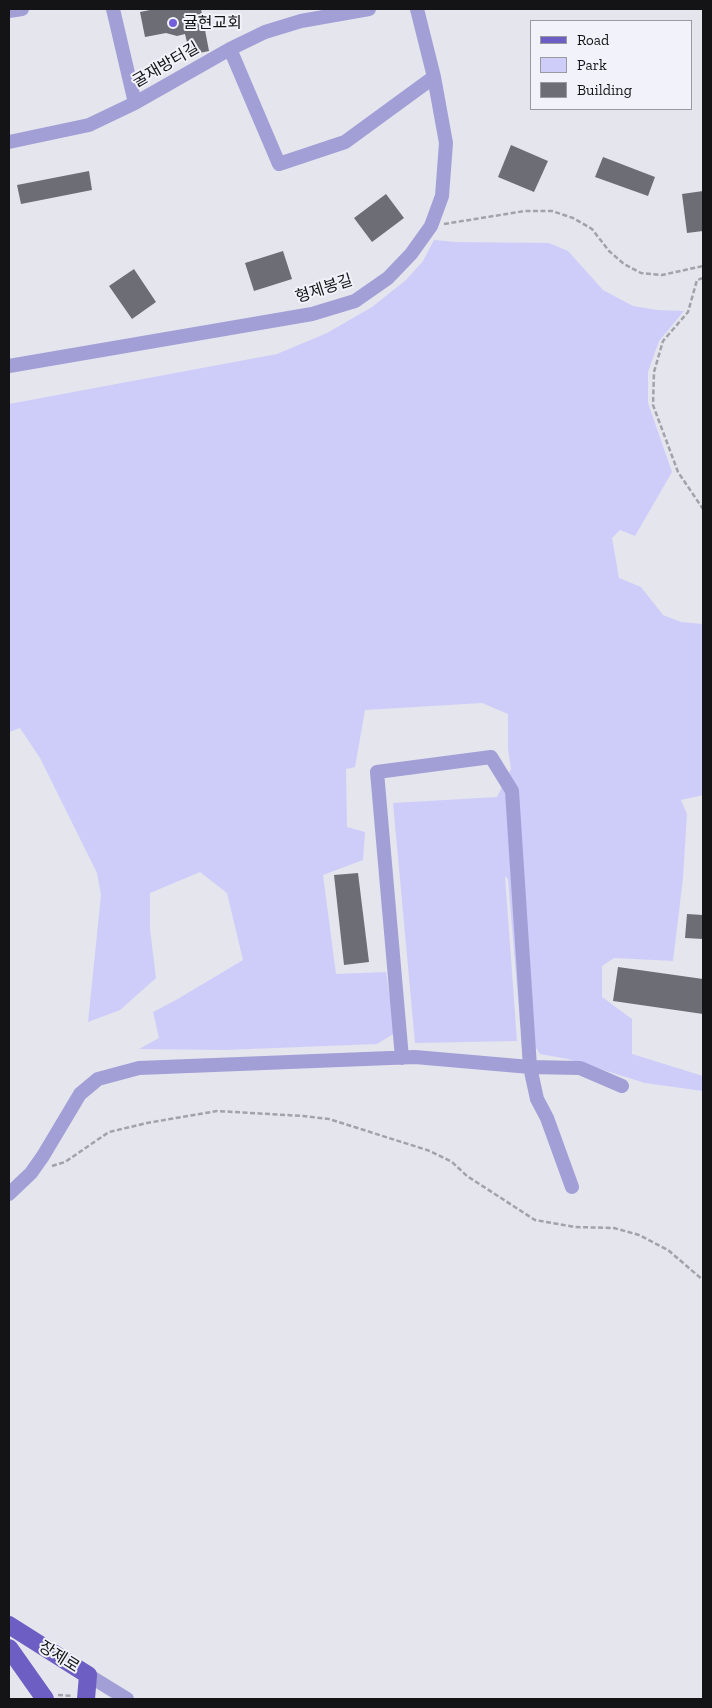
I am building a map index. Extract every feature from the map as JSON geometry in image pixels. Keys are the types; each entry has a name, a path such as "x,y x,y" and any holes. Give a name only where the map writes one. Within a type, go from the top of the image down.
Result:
{"main road":[{"name":"장제로","path":"9,1625 88,1675 86,1699"},
{"name":"장제로","path":"9,1648 44,1697"}],"street":[{"path":"9,11 22,9"},
{"path":"113,9 135,103"},
{"name":"굴재방터길","path":"9,142 89,126 265,32 302,21 368,9"},
{"name":"형제봉길","path":"9,366 312,314 355,301 388,278 411,254 431,226 442,196 446,143 434,77 417,9"},
{"path":"230,49 279,164 345,142 434,77"},
{"path":"402,1058 377,772 491,757 512,791 530,1067 537,1098 547,1118 572,1187"},
{"path":"9,1194 31,1173 80,1094 98,1079 139,1068 415,1057 530,1067 580,1068 622,1086"},
{"path":"88,1675 127,1699"}],"path":[{"path":"431,226 526,211 552,211 573,218 592,229 609,251 624,264 641,273 662,275 703,266"},
{"path":"703,278 697,280 688,312 663,341 654,372 654,405 678,472 703,508"},
{"path":"31,1173 65,1162 109,1132 147,1123 217,1111 329,1119 407,1143 445,1158 467,1176 534,1220 575,1227 614,1228 639,1235 668,1250 703,1280"},
{"path":"44,1697 74,1696 78,1699"}],"green space":[{"path":"434,240 549,243 568,251 603,290 633,306 657,310 684,311 659,341 648,372 648,403 672,472 635,536 620,530 612,538 619,578 641,587 663,615 681,622 703,624 703,795 681,800 687,814 683,878 673,961 614,958 602,966 602,997 632,1019 632,1054 703,1076 703,1091 645,1083 568,1059 540,1054 520,1024 508,879 505,876 517,1041 415,1043 393,803 497,797 511,769 508,749 508,714 482,703 365,710 355,767 346,769 347,827 365,832 363,860 323,875 336,974 386,972 395,1033 377,1044 225,1050 139,1049 159,1038 153,1012 243,960 227,893 200,872 150,893 150,929 156,978 120,1010 88,1022 101,895 97,873 40,758 20,728 9,732 9,404 277,354 327,333 372,307 406,280 423,261"}],"building":[{"name":"귤현교회","path":"155,9 201,9 209,51 190,55 185,34 177,36 166,33 145,37 140,12"},
{"path":"511,145 548,161 534,192 498,177"},
{"path":"603,157 655,177 648,196 595,177"},
{"path":"89,171 92,190 21,204 17,185"},
{"path":"703,191 703,231 687,233 682,194"},
{"path":"386,194 404,218 372,242 354,218"},
{"path":"283,251 292,279 254,291 245,263"},
{"path":"134,269 156,302 132,319 109,286"},
{"path":"358,873 369,962 344,965 334,875"},
{"path":"687,914 703,915 703,939 685,938"},
{"path":"618,967 703,979 703,1014 613,1001"}],"place":[{"name":"귤현교회","path":"173,23"}]}
